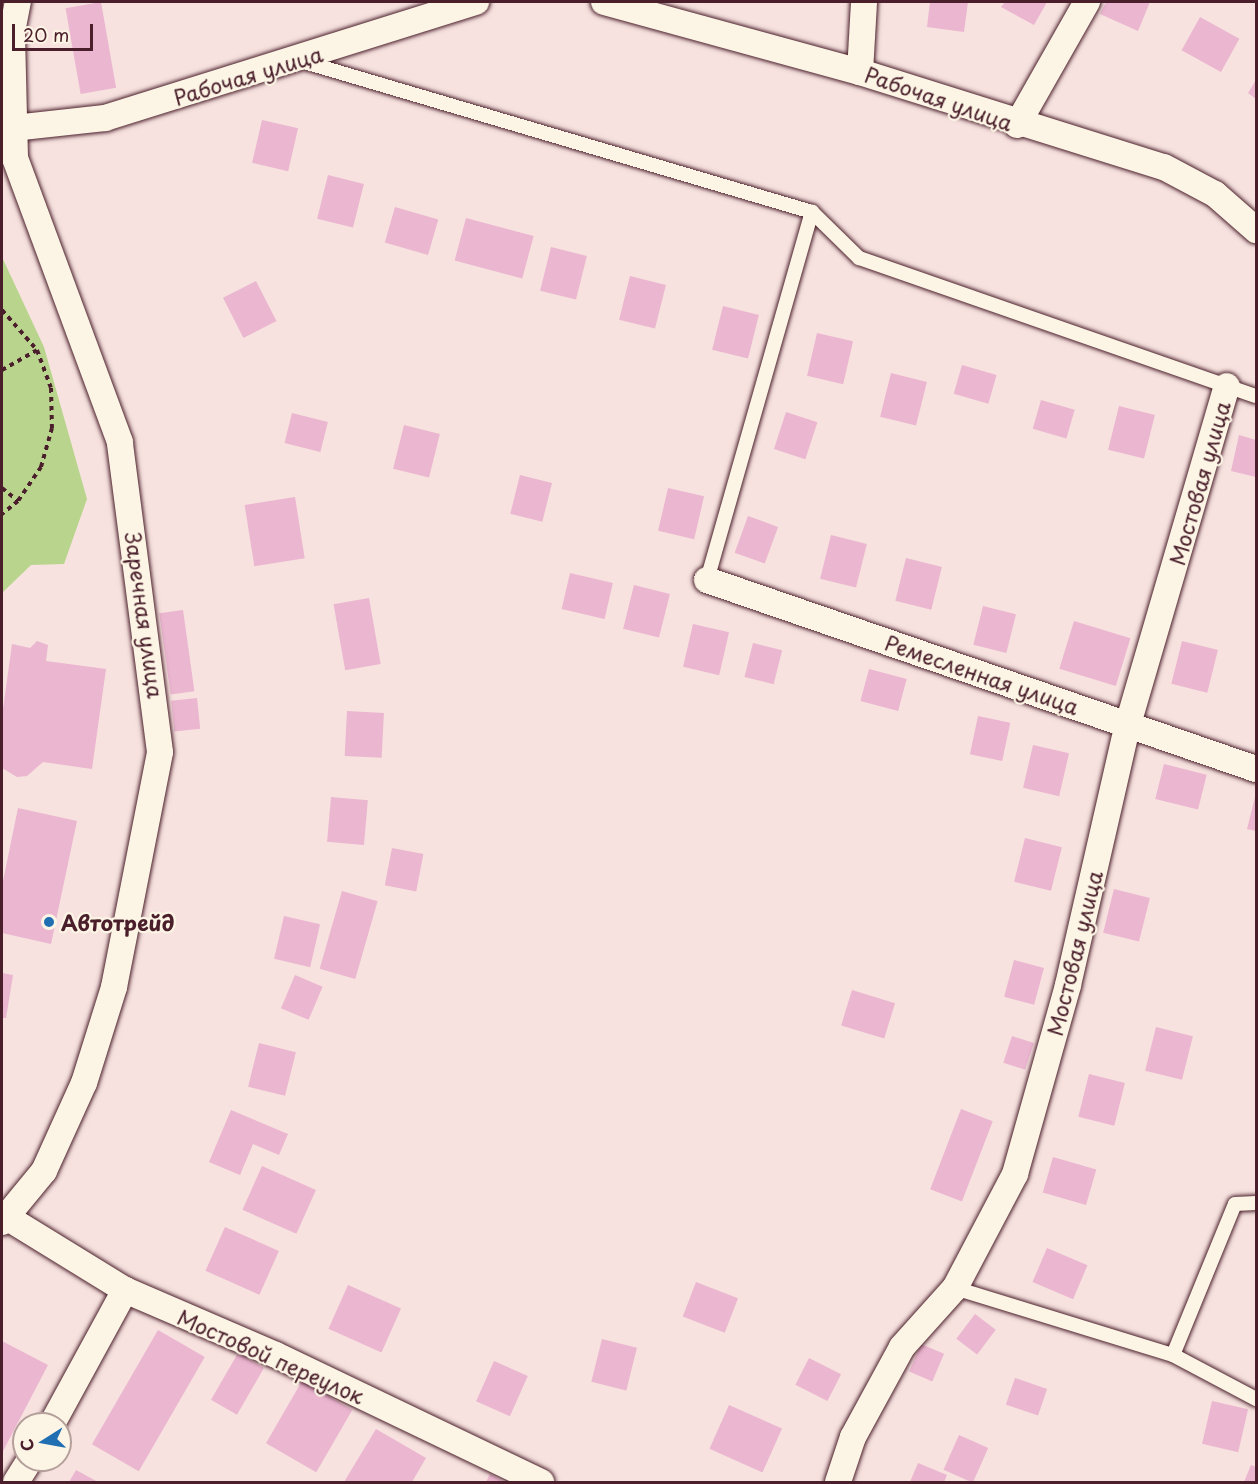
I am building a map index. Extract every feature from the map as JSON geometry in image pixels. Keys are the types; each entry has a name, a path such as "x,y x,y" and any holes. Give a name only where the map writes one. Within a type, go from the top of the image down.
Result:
{"street":[{"name":"Заречная улица","path":"5,1220 44,1171 84,1083 114,987 160,752 120,442 52,269 15,158 12,32 18,2"},
{"name":"Рабочая улица","path":"14,128 105,118 299,60 477,2"},
{"name":"Рабочая улица","path":"604,2 860,72 1017,125 1164,167 1215,194 1257,230"},
{"path":"860,72 864,2"},
{"path":"1017,125 1087,2"},
{"name":"Мостовая улица","path":"838,1482 853,1437 902,1347 955,1288 1015,1174 1068,985 1128,724 1227,386"},
{"name":"Ремесленная улица","path":"707,580 1257,769"},
{"name":"Мостовой переулок","path":"5,1220 125,1290 276,1355 541,1482"},
{"path":"59,1412 125,1290"}],"lane":[{"path":"299,60 812,212 859,258 1257,396"},
{"path":"707,580 812,212"},
{"path":"1173,1355 1235,1204 1257,1203"},
{"path":"955,1288 1173,1355 1257,1399"}],"path":[{"path":"2,310 37,350 51,388 52,428 41,467 18,501 2,514"},
{"path":"2,370 37,350"},
{"path":"2,488 18,501"}],"green space":[{"path":"2,257 44,347 87,499 64,564 31,565 2,593"}],"building":[{"path":"101,2 116,88 81,94 66,8"},
{"path":"930,2 968,2 964,32 927,27"},
{"path":"1005,2 1047,2 1034,25 1001,7"},
{"path":"1106,2 1150,2 1138,31 1100,14"},
{"path":"1200,17 1239,39 1221,72 1182,50"},
{"path":"1256,80 1256,99 1248,93"},
{"path":"262,120 298,128 288,171 252,163"},
{"path":"328,175 364,184 353,228 317,219"},
{"path":"395,207 438,219 428,255 385,243"},
{"path":"466,218 534,236 522,279 455,261"},
{"path":"551,247 587,256 576,300 540,291"},
{"path":"630,276 666,285 655,329 619,320"},
{"path":"256,281 276,321 243,338 223,298"},
{"path":"723,306 759,315 748,359 712,350"},
{"path":"817,333 853,341 843,384 807,376"},
{"path":"962,365 997,375 988,404 954,394"},
{"path":"891,373 927,382 916,426 880,417"},
{"path":"1041,400 1075,410 1066,438 1033,429"},
{"path":"1119,406 1155,415 1144,459 1108,450"},
{"path":"786,412 817,422 805,459 774,449"},
{"path":"292,413 328,422 320,452 285,443"},
{"path":"404,425 440,434 429,478 393,469"},
{"path":"1239,435 1256,440 1256,477 1231,471"},
{"path":"520,475 552,483 542,522 510,514"},
{"path":"668,488 704,496 694,539 658,531"},
{"path":"295,497 305,558 254,566 245,505"},
{"path":"748,516 778,527 765,564 735,553"},
{"path":"831,535 867,544 856,588 820,579"},
{"path":"906,558 942,567 931,610 895,601"},
{"path":"570,573 613,583 605,619 562,609"},
{"path":"634,585 670,594 659,638 623,629"},
{"path":"369,598 381,664 345,670 334,604"},
{"path":"983,606 1016,614 1006,653 973,645"},
{"path":"183,610 194,691 171,695 159,613"},
{"path":"1074,621 1130,638 1116,686 1059,669"},
{"path":"693,624 729,632 719,675 683,667"},
{"path":"37,641 48,645 46,661 106,669 92,769 43,762 27,776 17,777 2,768 2,716 12,644 30,648"},
{"path":"1182,641 1218,650 1207,693 1171,684"},
{"path":"753,643 782,650 774,684 745,677"},
{"path":"869,669 907,679 898,711 860,701"},
{"path":"197,698 200,729 174,732 171,701"},
{"path":"347,711 384,713 382,758 345,756"},
{"path":"978,716 1010,723 1002,761 970,754"},
{"path":"1033,745 1069,753 1059,796 1023,788"},
{"path":"1164,764 1207,775 1198,810 1155,799"},
{"path":"1256,793 1256,831 1247,829"},
{"path":"331,797 368,800 364,845 327,842"},
{"path":"18,808 77,821 51,944 2,933 2,886"},
{"path":"1025,838 1062,847 1051,891 1014,882"},
{"path":"392,848 423,854 416,891 385,885"},
{"path":"1114,889 1150,898 1139,942 1103,933"},
{"path":"342,891 378,901 355,979 320,969"},
{"path":"284,916 320,924 310,967 274,959"},
{"path":"1014,960 1044,968 1034,1005 1004,997"},
{"path":"2,973 13,975 6,1018 2,1018"},
{"path":"295,975 323,987 309,1020 281,1008"},
{"path":"852,990 895,1003 884,1039 841,1025"},
{"path":"1156,1027 1193,1036 1182,1080 1145,1071"},
{"path":"1012,1036 1034,1043 1025,1070 1003,1063"},
{"path":"259,1043 296,1052 285,1096 248,1087"},
{"path":"1089,1074 1125,1083 1114,1126 1078,1117"},
{"path":"961,1109 993,1121 962,1201 930,1189"},
{"path":"231,1110 288,1134 279,1155 253,1144 240,1175 209,1162"},
{"path":"1053,1157 1096,1169 1086,1205 1043,1193"},
{"path":"262,1166 316,1190 296,1234 242,1210"},
{"path":"225,1227 279,1251 259,1295 205,1271"},
{"path":"1047,1248 1088,1265 1073,1299 1033,1282"},
{"path":"696,1282 738,1298 725,1333 683,1317"},
{"path":"348,1285 401,1309 381,1352 328,1329"},
{"path":"975,1314 996,1330 977,1354 956,1339"},
{"path":"158,1330 205,1357 139,1471 92,1444"},
{"path":"602,1339 637,1348 626,1390 591,1382"},
{"path":"2,1341 48,1365 23,1412 12,1412 12,1434 2,1453"},
{"path":"921,1344 944,1354 932,1381 909,1372"},
{"path":"238,1353 264,1368 237,1415 211,1400"},
{"path":"809,1358 841,1374 827,1401 795,1385"},
{"path":"494,1361 528,1376 510,1416 476,1401"},
{"path":"1015,1378 1047,1389 1038,1416 1006,1404"},
{"path":"302,1381 352,1410 316,1472 266,1443"},
{"path":"1212,1401 1248,1409 1238,1452 1202,1444"},
{"path":"729,1405 782,1429 762,1472 709,1449"},
{"path":"376,1429 426,1458 412,1482 344,1482"},
{"path":"959,1435 988,1448 973,1482 944,1470"},
{"path":"918,1463 947,1475 944,1482 910,1482"},
{"path":"1251,1465 1256,1467 1256,1482 1244,1482"},
{"path":"76,1470 98,1482 69,1482"},
{"path":"490,1474 504,1482 486,1482"}],"place":[{"name":"Автотрейд","path":"49,922"}]}
